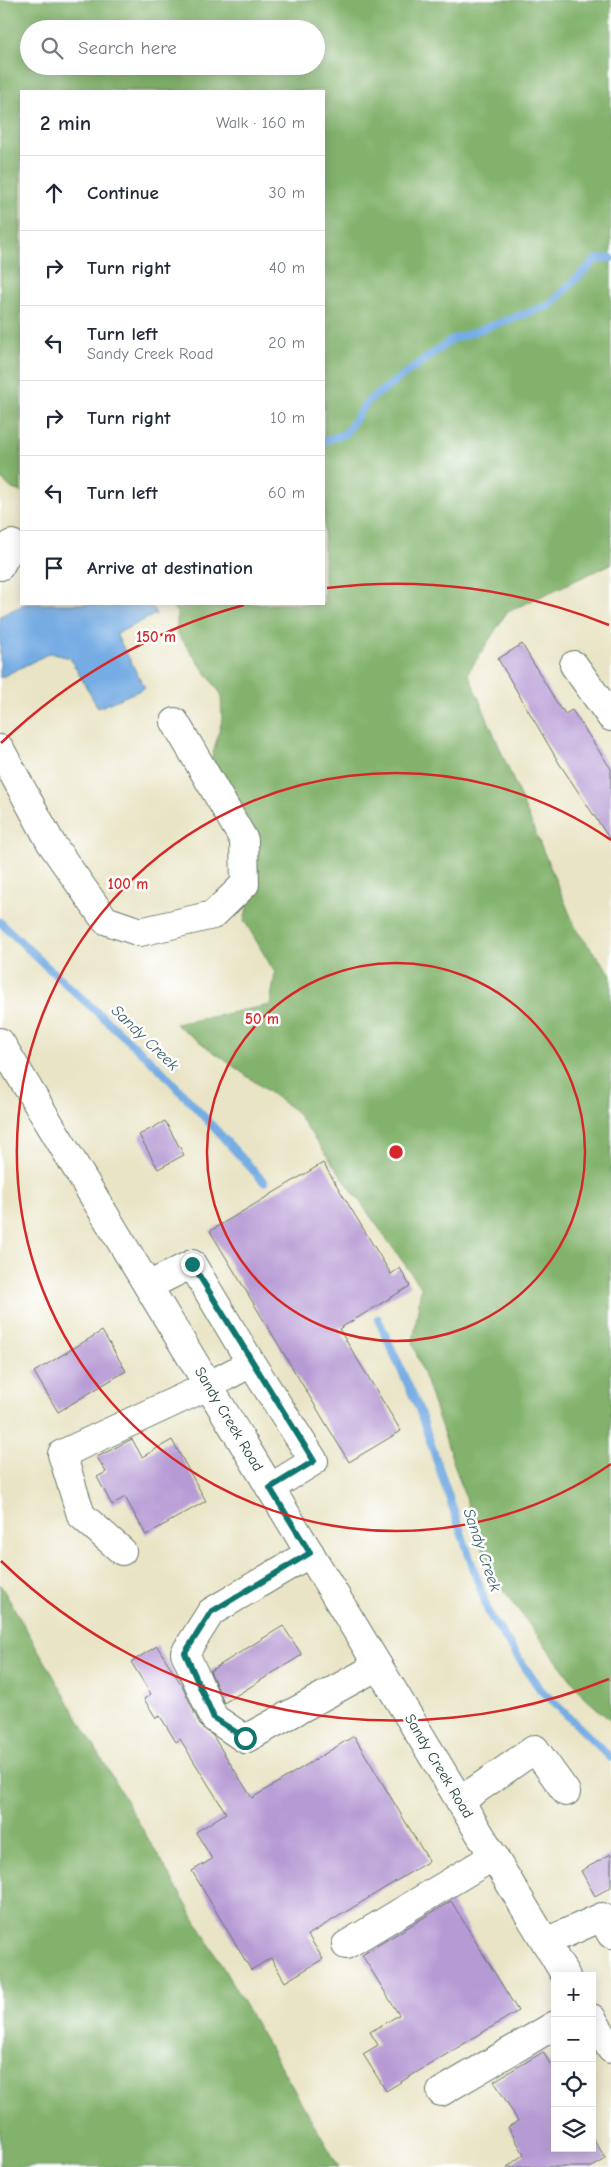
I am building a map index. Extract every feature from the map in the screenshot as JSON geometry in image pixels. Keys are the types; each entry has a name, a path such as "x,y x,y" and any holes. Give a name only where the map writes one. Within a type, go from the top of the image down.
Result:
{"main road":[{"path":"574,665 611,717"},
{"path":"0,749 51,843 105,920 140,932 213,915 245,884 244,840 175,722"},
{"name":"Sandy Creek Road","path":"0,1042 564,1972"},
{"path":"148,1286 192,1264 314,1461 270,1488"},
{"path":"122,1551 81,1515 62,1454 208,1386 252,1363"},
{"path":"310,1553 211,1612 185,1653 214,1718 245,1738 378,1666"},
{"path":"460,1801 535,1749 566,1792"},
{"path":"346,1945 494,1856"},
{"path":"546,1942 602,1917 611,1934"},
{"path":"596,2025 611,2049"},
{"path":"441,2092 551,2027"}],"green space":[{"path":"0,0 611,0 611,564 507,612 468,673 577,931 611,974 611,1721 584,1697 492,1575 413,1344 421,1287 295,1111 175,1024 270,1005 275,973 244,920 254,879 211,761 222,720 221,694 177,633 177,613 171,605 325,605 325,90 20,90 20,492 12,489 0,478"},
{"path":"0,1584 339,2167 0,2167"}],"water":[{"path":"23,605 152,605 156,614 116,634 145,688 98,708 70,658 50,653 0,678 0,616"}],"building":[{"path":"522,644 561,710 565,714 572,710 611,769 611,841 559,763 498,659"},
{"path":"165,1121 184,1155 158,1169 139,1135"},
{"path":"323,1163 391,1274 400,1268 410,1286 339,1329 401,1431 349,1462 210,1231"},
{"path":"102,1331 126,1371 58,1412 34,1372"},
{"path":"132,1439 142,1457 172,1440 206,1501 146,1535 125,1497 112,1505 97,1477 106,1472 97,1457"},
{"path":"283,1626 302,1655 224,1703 210,1671"},
{"path":"157,1646 183,1687 200,1725 213,1736 252,1798 354,1736 429,1861 308,1935 323,1959 285,1982 271,1958 251,1970 192,1871 212,1859 196,1832 226,1813 180,1739 176,1742 160,1716 156,1718 144,1699 151,1694 131,1662"},
{"path":"611,1854 611,1887 595,1896 581,1871"},
{"path":"451,1901 518,2011 386,2091 363,2054 378,2045 370,2032 399,2015 362,1955"},
{"path":"543,2052 551,2065 551,2152 596,2152 596,2143 606,2159 592,2167 507,2167 524,2154 508,2127 518,2121 494,2081"}],"waterway":[{"path":"325,441 345,434 367,402 451,340 550,305 596,259 611,258"},
{"name":"Sandy Creek","path":"0,922 160,1069 264,1182"},
{"name":"Sandy Creek","path":"378,1319 419,1409 489,1614 539,1688 611,1758"}],"route":[{"path":"192,1264 314,1461 270,1488 310,1553 211,1612 185,1653 214,1718 245,1738"}]}
